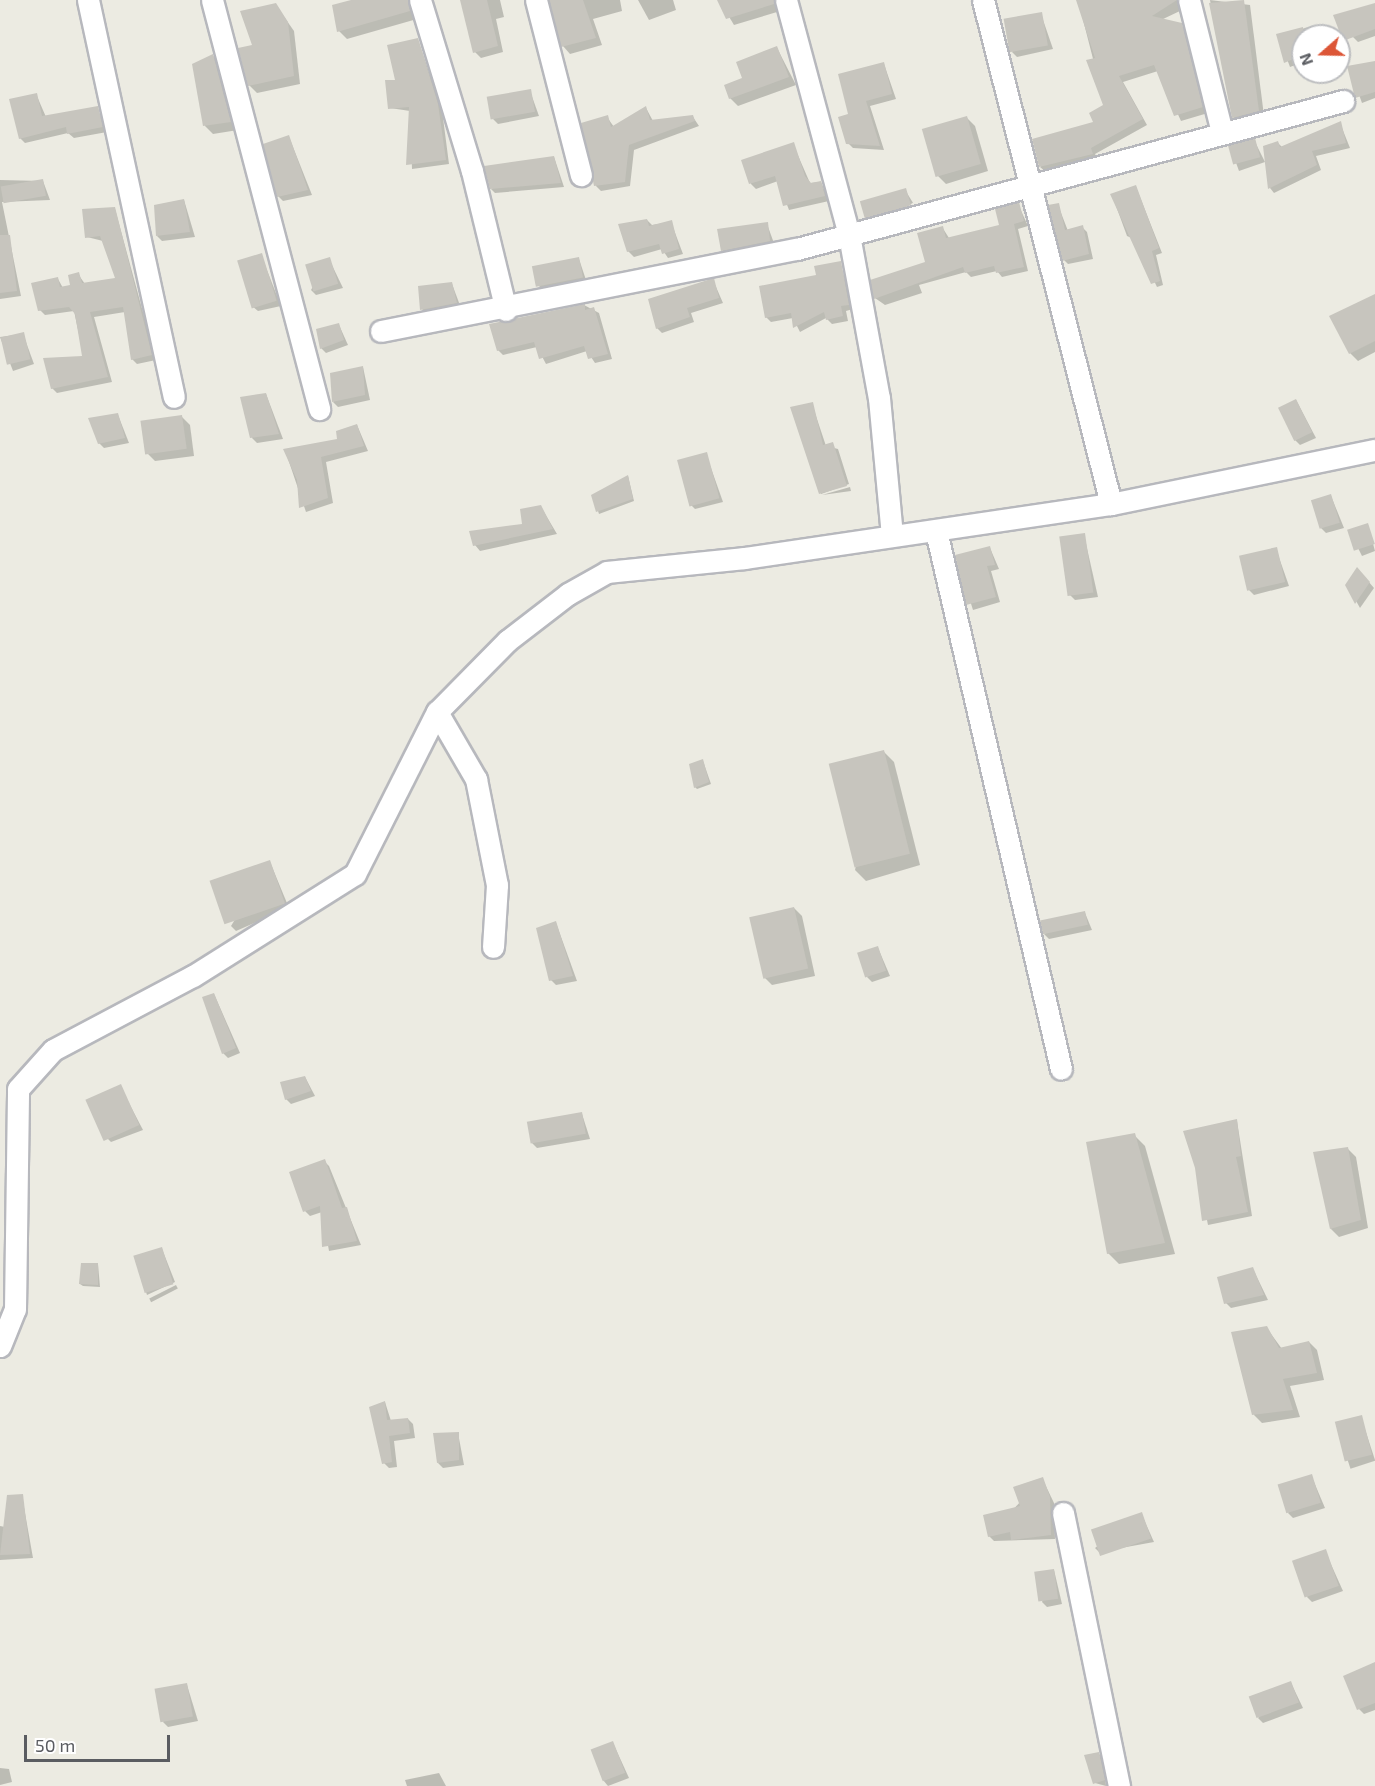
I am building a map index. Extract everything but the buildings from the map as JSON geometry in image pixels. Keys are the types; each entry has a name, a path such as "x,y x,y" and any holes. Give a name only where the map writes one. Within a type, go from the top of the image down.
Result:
{"street":[{"path":"88,0 174,397"},
{"path":"212,0 319,410"},
{"path":"420,0 472,171 506,310"},
{"path":"536,0 581,176"},
{"path":"786,0 849,235 879,398 892,535"},
{"path":"983,0 1026,185 1111,504"},
{"path":"1189,0 1222,132"},
{"path":"381,331 506,310 849,235 1026,185 1343,101"},
{"path":"0,1346 15,1309 18,1089 53,1050 193,976 355,874 437,712 507,641 607,572 936,531 1111,504 1375,450"},
{"path":"936,531 1061,1069"},
{"path":"437,712 476,778 497,885 493,947"},
{"path":"1063,1513 1119,1786"}]}
